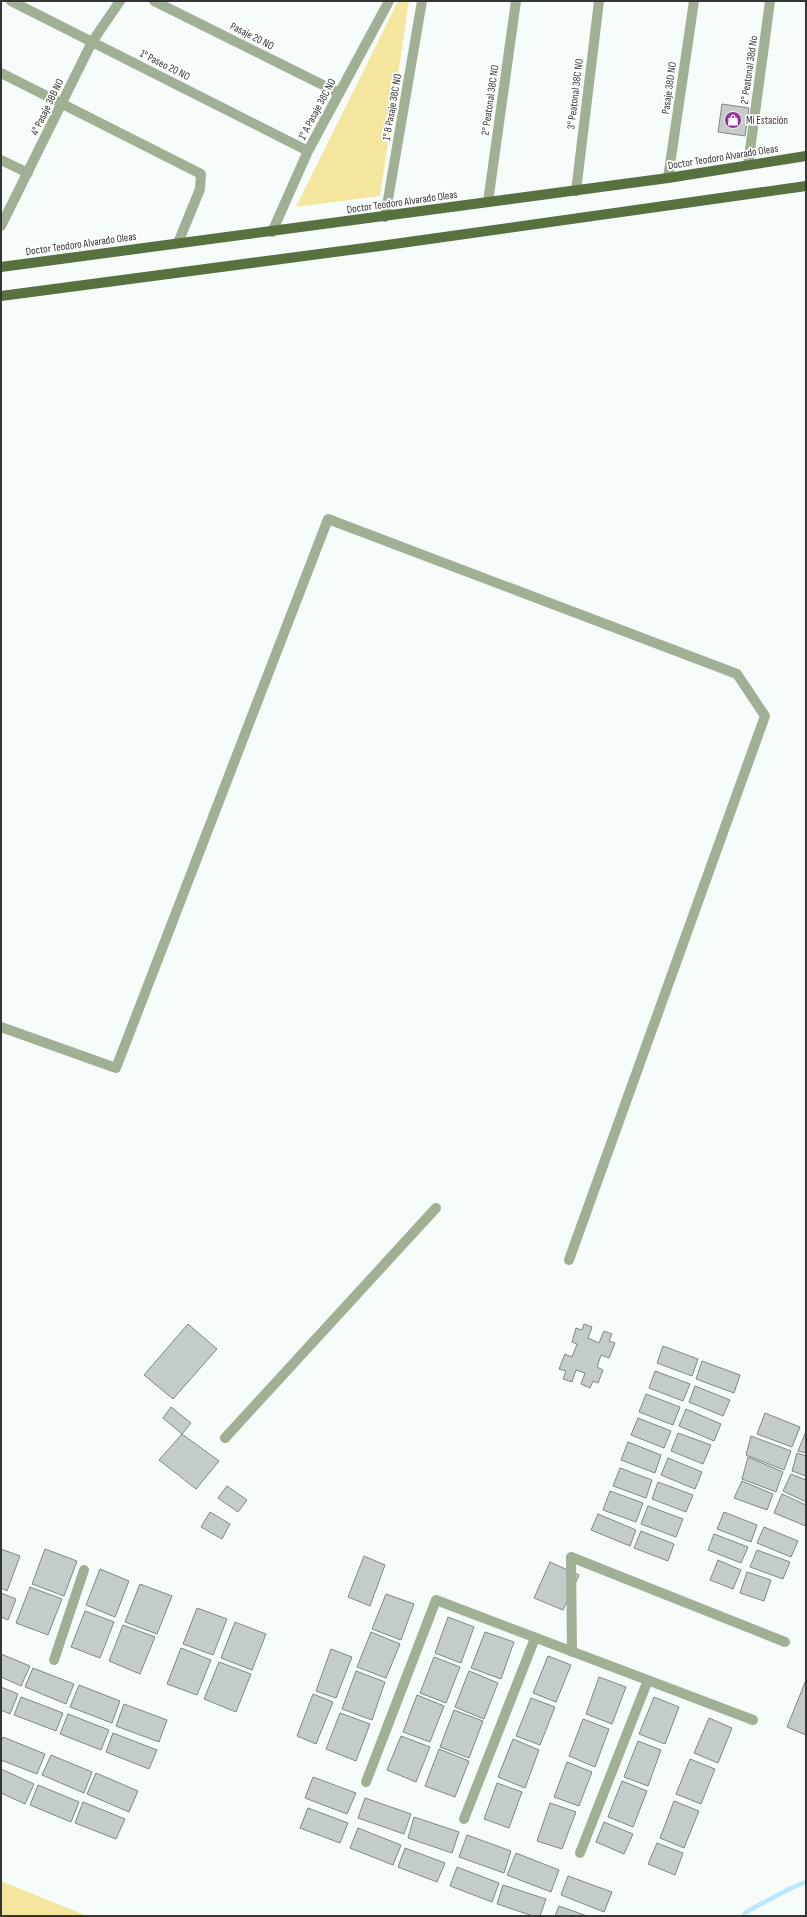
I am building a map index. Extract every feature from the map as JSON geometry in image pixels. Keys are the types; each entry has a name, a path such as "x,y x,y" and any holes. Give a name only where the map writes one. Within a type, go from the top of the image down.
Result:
{"main road":[{"name":"Doctor Teodoro Alvarado Oleas","path":"1,267 576,191 806,156"},
{"path":"1,296 396,244 806,186"}],"street":[{"name":"1° Paseo 20 NO","path":"11,1 308,151"},
{"name":"4° Pasaje 38B NO","path":"1,226 92,42 120,1"},
{"name":"Pasaje 20 NO","path":"154,1 339,93"},
{"name":"1° A Pasaje 38C NO","path":"272,232 308,151 389,1"},
{"name":"1° B Pasaje 38C NO","path":"385,217 422,1"},
{"name":"2° Peatonal 38C NO","path":"488,202 516,1"},
{"name":"3° Peatonal 38C NO","path":"576,191 600,1"},
{"name":"Pasaje 38D NO","path":"668,178 694,1"},
{"name":"2° Peatonal 38d No","path":"748,165 770,1"},
{"path":"1,73 201,174 200,189 178,243"},
{"path":"1,160 28,173"},
{"path":"1,1027 116,1068 328,519 737,674 765,716 569,1260"},
{"path":"225,1438 436,1208"},
{"path":"572,1652 571,1557 785,1642"},
{"path":"54,1660 84,1570"},
{"path":"366,1782 436,1600 753,1720"},
{"path":"464,1819 535,1638"},
{"path":"580,1853 648,1680"}],"shaded area":[{"path":"398,1 409,1 380,196 296,207"},
{"path":"1,1881 87,1916 1,1916"}],"building":[{"name":"Mi Estación","path":"722,104 749,108 745,136 718,132"},
{"path":"188,1324 217,1349 173,1399 144,1375"},
{"path":"584,1324 592,1327 588,1338 599,1343 604,1331 612,1334 609,1341 615,1343 609,1358 601,1355 597,1367 603,1370 598,1383 593,1381 590,1388 581,1384 585,1373 576,1370 572,1382 563,1379 566,1371 559,1369 565,1354 572,1357 577,1344 572,1342 576,1328 582,1330"},
{"path":"663,1346 698,1359 692,1376 657,1363"},
{"path":"702,1361 740,1375 734,1393 696,1379"},
{"path":"655,1371 690,1384 683,1401 649,1388"},
{"path":"695,1386 730,1400 723,1416 689,1402"},
{"path":"646,1394 680,1407 673,1425 639,1412"},
{"path":"171,1407 191,1423 182,1434 163,1418"},
{"path":"686,1409 721,1424 714,1441 679,1426"},
{"path":"765,1413 800,1427 792,1447 757,1434"},
{"path":"638,1418 671,1431 664,1448 631,1435"},
{"path":"806,1431 806,1453 798,1451"},
{"path":"678,1433 711,1445 703,1464 671,1451"},
{"path":"182,1434 219,1461 196,1489 159,1460"},
{"path":"751,1436 791,1451 784,1470 746,1455"},
{"path":"628,1442 661,1455 655,1473 621,1460"},
{"path":"797,1453 806,1456 806,1476 792,1471"},
{"path":"748,1457 783,1472 776,1492 742,1479"},
{"path":"668,1458 702,1472 695,1489 661,1475"},
{"path":"620,1468 652,1480 646,1498 613,1486"},
{"path":"791,1474 806,1480 806,1502 783,1491"},
{"path":"742,1481 773,1494 767,1510 734,1498"},
{"path":"658,1482 693,1495 686,1512 652,1499"},
{"path":"227,1486 247,1500 238,1512 218,1498"},
{"path":"610,1491 643,1503 636,1522 603,1510"},
{"path":"782,1494 806,1505 806,1526 774,1513"},
{"path":"648,1506 683,1519 676,1537 641,1524"},
{"path":"210,1512 230,1524 222,1539 201,1527"},
{"path":"724,1512 757,1525 751,1542 717,1529"},
{"path":"598,1514 636,1530 630,1546 591,1530"},
{"path":"764,1527 798,1541 791,1557 757,1543"},
{"path":"641,1531 674,1544 668,1561 634,1548"},
{"path":"714,1534 748,1547 741,1563 708,1550"},
{"path":"1,1549 20,1556 7,1591 1,1588"},
{"path":"45,1549 77,1561 64,1596 32,1584"},
{"path":"757,1550 790,1562 783,1579 750,1567"},
{"path":"364,1556 385,1565 370,1606 348,1597"},
{"path":"718,1560 741,1570 733,1589 710,1580"},
{"path":"550,1562 579,1575 563,1610 534,1598"},
{"path":"100,1569 129,1581 115,1617 86,1605"},
{"path":"747,1572 771,1580 764,1601 740,1593"},
{"path":"140,1584 172,1596 157,1634 125,1622"},
{"path":"30,1587 62,1599 48,1635 16,1623"},
{"path":"1,1593 16,1599 8,1620 1,1617"},
{"path":"386,1594 414,1604 401,1640 372,1629"},
{"path":"197,1608 227,1619 213,1655 183,1644"},
{"path":"85,1611 114,1622 100,1658 71,1647"},
{"path":"448,1617 474,1627 461,1663 435,1653"},
{"path":"235,1622 266,1634 252,1670 221,1658"},
{"path":"123,1625 155,1637 140,1674 109,1661"},
{"path":"371,1632 400,1644 386,1678 357,1667"},
{"path":"485,1632 514,1642 501,1679 471,1668"},
{"path":"181,1648 211,1660 197,1695 167,1684"},
{"path":"331,1649 352,1657 336,1698 316,1691"},
{"path":"1,1654 30,1666 21,1686 1,1677"},
{"path":"548,1656 571,1665 556,1702 533,1693"},
{"path":"434,1657 460,1667 446,1703 420,1693"},
{"path":"219,1662 251,1674 236,1712 204,1699"},
{"path":"33,1668 74,1684 66,1704 25,1687"},
{"path":"356,1671 385,1682 372,1720 342,1709"},
{"path":"469,1671 498,1683 484,1719 455,1707"},
{"path":"599,1677 626,1687 612,1724 586,1714"},
{"path":"806,1680 806,1735 787,1727"},
{"path":"79,1685 120,1701 112,1723 70,1707"},
{"path":"1,1687 18,1694 10,1714 1,1710"},
{"path":"313,1694 333,1702 316,1744 297,1736"},
{"path":"417,1695 444,1706 430,1742 403,1732"},
{"path":"21,1697 63,1713 56,1731 14,1715"},
{"path":"654,1697 679,1707 665,1744 639,1734"},
{"path":"531,1698 555,1707 540,1745 516,1736"},
{"path":"124,1704 167,1720 159,1742 116,1726"},
{"path":"454,1710 483,1721 469,1758 440,1747"},
{"path":"340,1713 370,1724 356,1761 326,1749"},
{"path":"68,1714 109,1730 101,1750 60,1734"},
{"path":"709,1718 732,1728 718,1763 694,1753"},
{"path":"583,1719 609,1729 595,1767 569,1756"},
{"path":"113,1733 157,1750 149,1769 106,1752"},
{"path":"401,1736 430,1747 416,1782 387,1770"},
{"path":"3,1737 45,1754 37,1774 1,1760 1,1742"},
{"path":"513,1739 539,1750 525,1788 498,1777"},
{"path":"638,1741 661,1750 648,1786 624,1777"},
{"path":"439,1749 469,1761 455,1797 425,1786"},
{"path":"51,1755 92,1772 84,1793 42,1775"},
{"path":"690,1759 715,1769 701,1804 676,1794"},
{"path":"567,1762 592,1772 579,1806 554,1797"},
{"path":"1,1769 34,1784 25,1804 1,1793"},
{"path":"96,1773 138,1791 129,1812 87,1794"},
{"path":"313,1777 356,1793 347,1814 305,1798"},
{"path":"622,1781 647,1791 633,1827 608,1817"},
{"path":"497,1783 522,1792 509,1828 484,1819"},
{"path":"38,1785 79,1802 71,1822 30,1805"},
{"path":"365,1798 411,1814 404,1834 358,1818"},
{"path":"674,1801 699,1811 684,1848 660,1838"},
{"path":"83,1802 125,1819 116,1839 75,1823"},
{"path":"550,1803 576,1812 562,1849 537,1841"},
{"path":"308,1808 348,1823 340,1843 300,1828"},
{"path":"414,1817 459,1832 452,1853 408,1838"},
{"path":"604,1822 633,1834 624,1854 596,1842"},
{"path":"358,1828 401,1845 393,1865 350,1848"},
{"path":"467,1835 511,1851 504,1873 459,1857"},
{"path":"657,1843 683,1853 675,1875 648,1864"},
{"path":"405,1848 445,1863 437,1882 398,1867"},
{"path":"516,1853 559,1870 551,1892 507,1875"},
{"path":"457,1867 499,1883 492,1902 450,1886"},
{"path":"568,1876 612,1892 604,1912 561,1895"},
{"path":"503,1885 546,1899 540,1916 533,1916 497,1904"},
{"path":"559,1906 587,1916 555,1916"}],"waterway":[{"path":"743,1916 746,1912 789,1889 806,1882"}],"place":[{"name":"Mi Estación","path":"733,120"}]}
